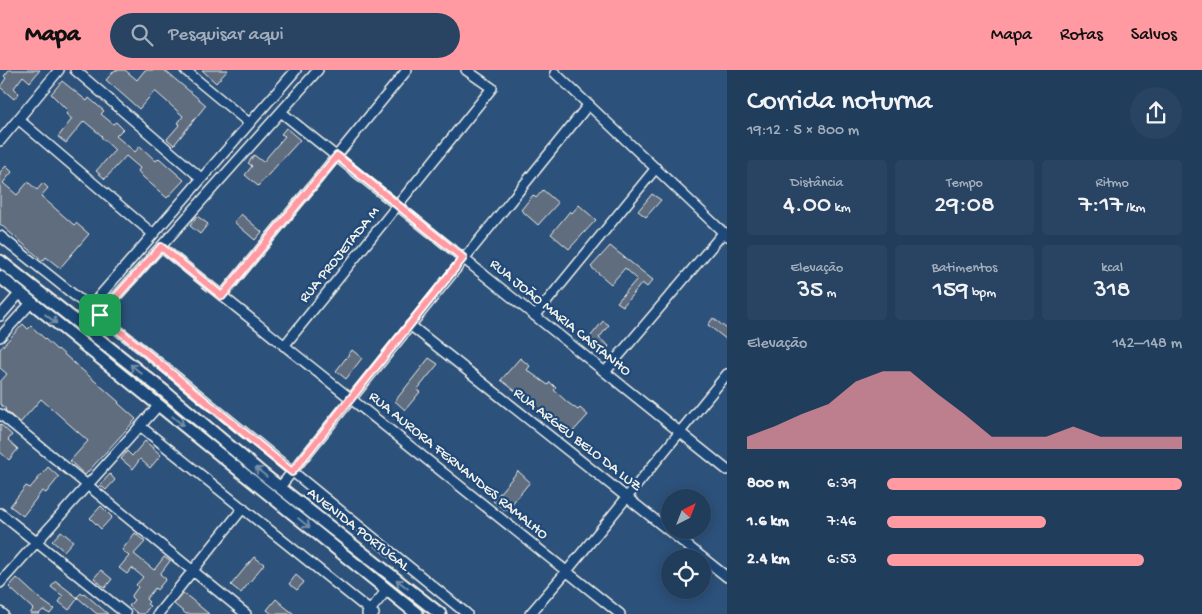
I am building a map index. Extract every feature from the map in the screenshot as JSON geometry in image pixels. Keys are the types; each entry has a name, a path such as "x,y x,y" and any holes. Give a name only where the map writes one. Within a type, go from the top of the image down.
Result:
{"main road":[{"name":"AVENIDA PORTUGAL","path":"0,261 440,614"},
{"name":"AVENIDA PORTUGAL","path":"0,277 417,614"}],"street":[{"path":"0,141 59,70"},
{"path":"75,70 201,178"},
{"path":"185,70 249,124"},
{"path":"90,307 296,70"},
{"path":"100,315 318,70"},
{"path":"222,296 407,70"},
{"name":"RUA PROJETADA M","path":"284,346 492,88 466,70"},
{"path":"556,73 725,234 605,372"},
{"path":"280,487 589,104"},
{"name":"RUA JOÃO MARIA CASTANHO","path":"281,112 727,470"},
{"path":"18,119 153,234"},
{"path":"535,316 656,168"},
{"path":"0,236 100,315 467,614"},
{"name":"RUA AURORA FERNANDES RAMALHO","path":"161,247 620,614"},
{"path":"0,316 20,293"},
{"path":"0,337 31,303"},
{"name":"RUA ARGEU BELO DA LUZ","path":"410,325 727,577"},
{"path":"530,614 727,374"},
{"path":"0,583 159,406"},
{"path":"0,414 246,614"},
{"path":"140,426 371,613 387,590"},
{"path":"158,614 243,508"},
{"path":"0,513 126,614"}],"building":[{"path":"9,70 40,70 30,82 23,76 14,88 19,93 14,99 0,87 6,78 4,76"},
{"path":"115,70 125,70 137,80 145,70 164,70 206,105 174,145 167,139 180,124 178,123 183,116 156,92 139,109 106,80"},
{"path":"202,70 228,70 216,83"},
{"path":"62,81 87,101 89,98 104,111 101,114 113,124 116,122 123,129 116,136 135,152 140,146 156,161 159,158 184,180 167,198 143,177 138,171 140,168 126,156 105,179 96,171 115,150 84,121 66,143 58,137 72,119 66,114 68,111 51,94"},
{"path":"286,128 300,140 258,186 245,175 252,166 248,163 254,155 263,162 285,136 281,134"},
{"path":"6,166 12,172 3,183 17,195 28,182 37,190 43,183 48,188 41,196 74,225 76,223 89,234 60,268 46,257 43,261 0,224 0,172"},
{"path":"543,190 558,203 538,225 521,210 533,195 536,198"},
{"path":"652,194 661,200 646,217 638,211"},
{"path":"579,205 596,220 569,249 551,234 570,211 572,213"},
{"path":"241,214 262,232 255,240 234,222"},
{"path":"197,216 208,224 200,234 190,226"},
{"path":"610,246 653,280 647,287 642,283 623,306 617,302 637,279 625,268 611,284 591,267"},
{"path":"713,318 727,329 727,340 708,325"},
{"path":"603,321 609,325 599,338 609,346 602,355 586,342"},
{"path":"23,324 28,329 31,326 136,419 85,475 70,461 88,441 41,399 20,423 0,404 0,382 7,374 0,368 0,349"},
{"path":"352,350 362,358 346,379 336,371"},
{"path":"429,358 438,364 417,390 420,392 405,410 395,401"},
{"path":"520,358 530,366 527,370 548,385 550,382 556,388 554,390 567,402 578,410 580,408 588,415 568,437 539,409 529,404 522,396 501,380"},
{"path":"0,424 12,435 8,440 18,449 9,460 0,452"},
{"path":"145,441 161,455 150,468 140,459 133,469 121,459 127,451 132,456"},
{"path":"48,467 59,477 46,493 42,491 23,516 10,506 26,486 30,488"},
{"path":"518,471 530,482 506,511 493,501"},
{"path":"110,474 115,480 106,490 100,485"},
{"path":"101,506 112,517 101,529 90,518"},
{"path":"61,531 73,541 64,551 52,541"},
{"path":"135,533 145,542 134,554 154,570 164,557 170,561 160,574 166,579 146,599 149,602 147,604 150,606 144,614 138,614 129,606 134,600 131,597 138,587 136,585 143,577 132,568 127,574 119,568 129,556 122,550"},
{"path":"254,557 264,564 241,593 231,585"},
{"path":"101,570 112,579 105,588 94,578"},
{"path":"296,575 304,582 297,590 289,584"},
{"path":"17,578 54,609 50,614 43,610 39,614 30,614 33,609 9,587"},
{"path":"56,581 78,598 69,610 59,602 63,596 51,587"},
{"path":"81,593 83,595 84,593 108,614 97,614 77,597"},
{"path":"183,593 209,614 186,614 174,604"},
{"path":"276,599 294,614 272,614 267,610"}],"route":[{"path":"337,156 463,258 292,472 100,315 161,247 222,296 337,156"}]}
